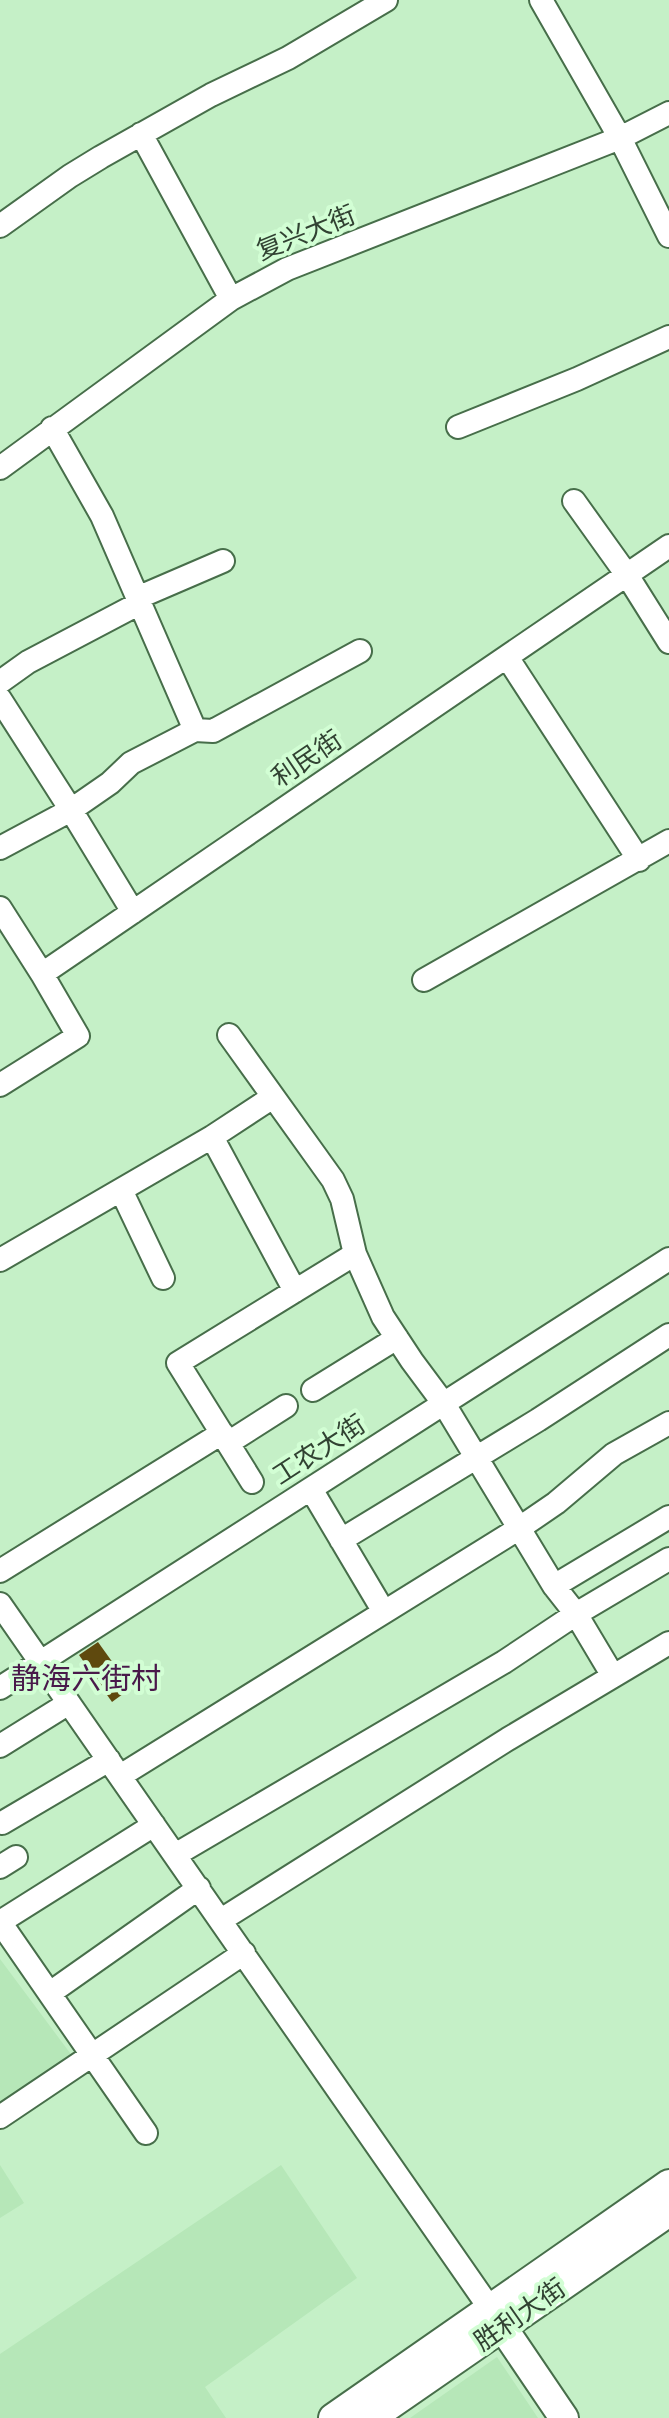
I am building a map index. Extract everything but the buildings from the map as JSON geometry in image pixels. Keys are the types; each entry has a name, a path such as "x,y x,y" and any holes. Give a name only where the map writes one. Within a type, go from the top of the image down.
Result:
{"main road":[{"path":"333,2418 497,2319 669,2184"},
{"name":"胜利大街","path":"371,2418 497,2319 669,2212"},
{"path":"497,2319 564,2418"}],"street":[{"path":"0,226 70,176 141,134 288,58 386,0"},
{"path":"541,0 620,138 669,236"},
{"name":"复兴大街","path":"0,468 231,299 287,269 620,138 669,113"},
{"path":"141,134 231,299"},
{"path":"458,427 577,379 669,337"},
{"path":"52,428 102,516 195,730"},
{"path":"574,501 627,575 669,642"},
{"name":"利民街","path":"42,974 669,546"},
{"path":"0,682 28,662 138,600 223,561"},
{"path":"0,848 71,810 110,783 131,763 195,730 213,731 360,651"},
{"path":"507,657 639,860"},
{"path":"0,699 133,912"},
{"path":"424,980 669,841"},
{"path":"0,908 78,1036 0,1085"},
{"path":"229,1035 333,1180 342,1199 355,1254 378,1305 397,1338 444,1404 518,1529 576,1614 613,1676"},
{"path":"0,1260 212,1137 273,1097"},
{"path":"212,1137 295,1291"},
{"path":"121,1190 163,1278"},
{"path":"252,1482 178,1363 355,1254"},
{"name":"工农大街","path":"0,1688 669,1259"},
{"path":"341,1540 669,1335"},
{"path":"313,1390 397,1338"},
{"path":"0,1571 225,1438 286,1406"},
{"path":"2,1823 114,1768 384,1612 518,1529 556,1503 614,1454 669,1423"},
{"path":"311,1489 384,1612"},
{"path":"554,1586 669,1517"},
{"path":"175,1855 504,1662 576,1614 669,1559"},
{"path":"0,1604 497,2319"},
{"path":"221,1920 669,1643"},
{"path":"0,1746 69,1703"},
{"path":"146,2133 0,1922 154,1825"},
{"path":"50,1993 199,1888"},
{"path":"0,2117 244,1953"}],"shaded area":[{"path":"0,1959 73,2057 0,2108"},
{"path":"0,2165 24,2203 0,2218"},
{"path":"281,2165 357,2278 205,2387 226,2418 0,2418 0,2354"},
{"path":"497,2357 538,2418 410,2418"}],"district":[{"name":"静海六街村","path":"86,1679"}]}
